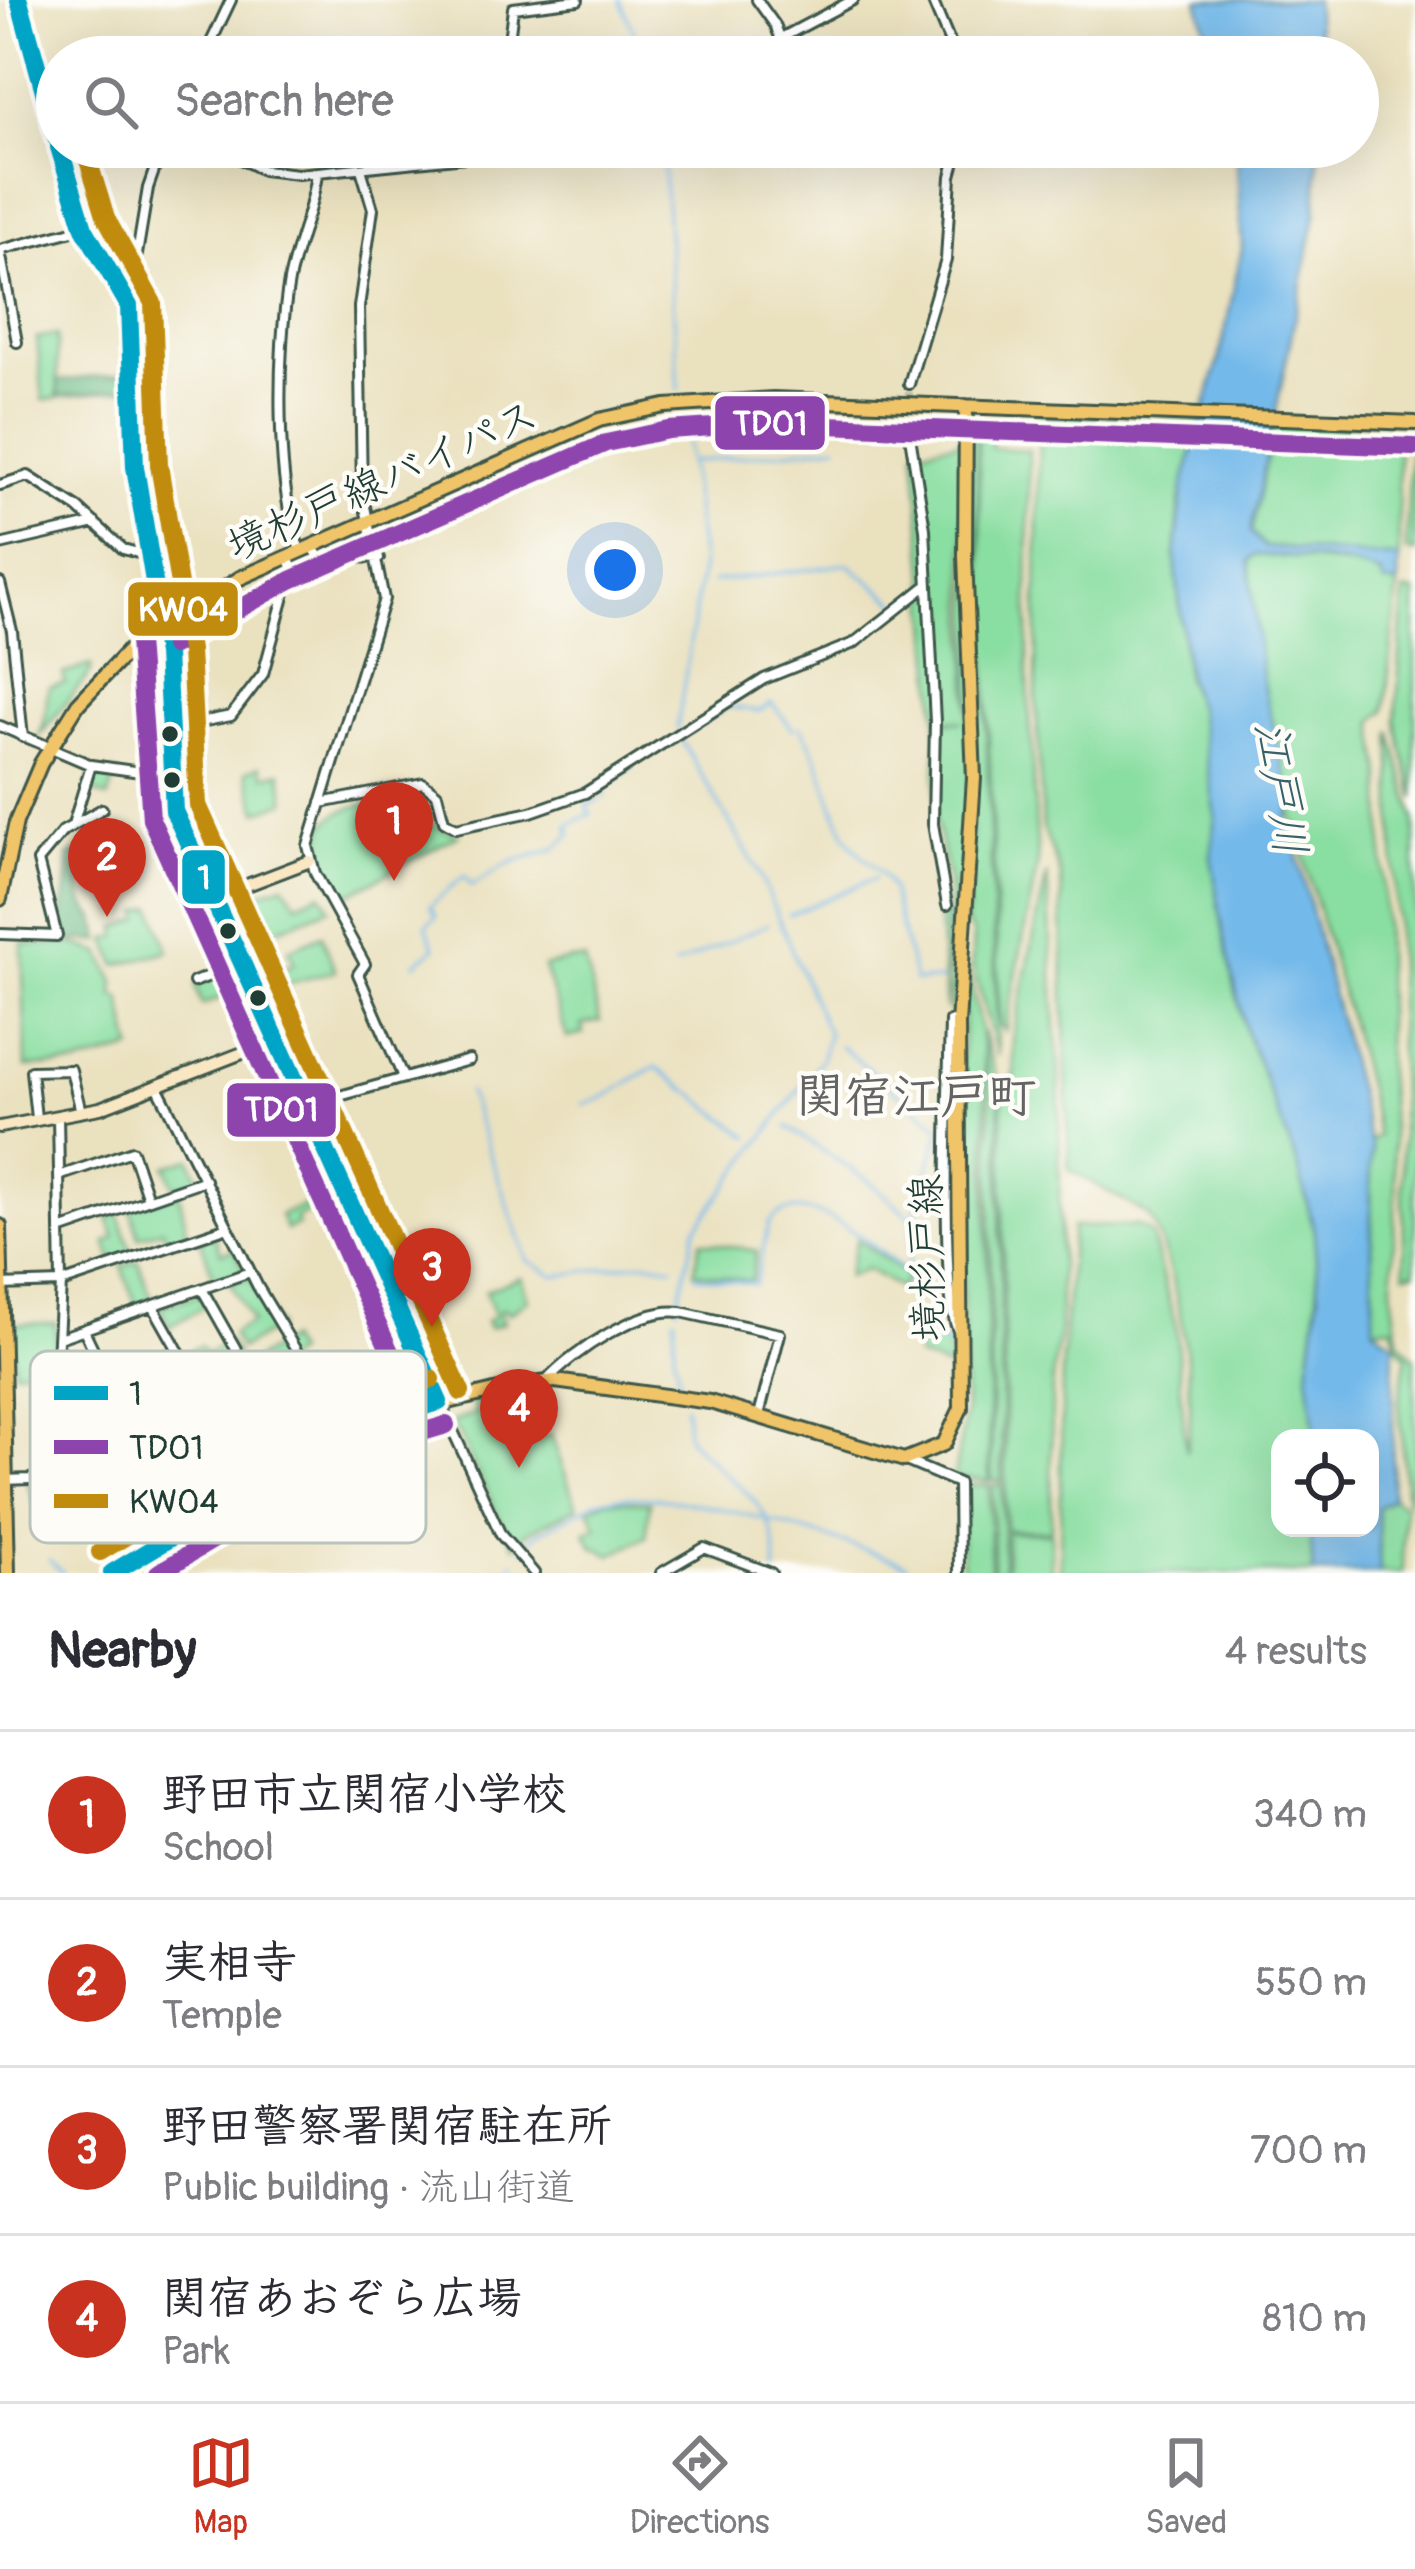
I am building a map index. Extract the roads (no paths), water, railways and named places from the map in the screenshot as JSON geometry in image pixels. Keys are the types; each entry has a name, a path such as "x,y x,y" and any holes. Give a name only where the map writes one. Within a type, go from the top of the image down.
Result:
{"main road":[{"path":"19,0 36,61"},
{"path":"66,168 84,228 129,306 133,439 161,626 169,776 178,822 416,1351"},
{"name":"境杉戸線バイパス","path":"0,899 16,822 48,750 98,681 161,626 300,550 554,437 632,412 773,399 966,406"},
{"path":"966,406 1415,423"},
{"name":"境杉戸線","path":"904,1460 934,1452 956,1427 960,1333 957,1043 974,778 964,556 966,406"},
{"path":"0,1226 8,1573"},
{"path":"426,1373 439,1402"},
{"path":"426,1406 545,1381 692,1399 759,1414 904,1460"},
{"path":"112,1573 162,1543"}],"street":[{"path":"214,36 231,0"},
{"path":"510,36 513,8 578,0"},
{"path":"757,0 781,36"},
{"path":"827,0 833,10"},
{"path":"786,36 853,0"},
{"path":"932,0 947,36"},
{"path":"129,306 155,168"},
{"path":"259,168 317,173 368,168"},
{"path":"909,384 946,260 953,168"},
{"path":"361,169 374,209 359,307 366,524 379,558 384,599 310,836 310,861 365,964 358,974 403,1077"},
{"path":"169,728 231,716 256,685 300,550 283,477 285,334 290,278 317,173"},
{"path":"17,342 0,250 84,228"},
{"path":"908,424 925,529 935,722 933,824 947,905"},
{"path":"0,485 28,476 97,523 123,549 148,556"},
{"path":"0,545 97,523"},
{"path":"300,550 319,556 379,558"},
{"path":"0,584 23,738"},
{"path":"321,803 423,784 437,794 446,824 470,826 585,793 764,679 854,643 926,587"},
{"path":"0,727 92,766 169,776"},
{"path":"73,823 92,766"},
{"path":"0,934 57,937 38,861 73,823 102,809"},
{"path":"213,898 310,861"},
{"path":"194,982 242,963"},
{"path":"950,1022 951,1294 954,1327 960,1333"},
{"path":"0,1127 81,1112 158,1088 276,1040"},
{"path":"306,1105 469,1060"},
{"path":"36,1118 32,1071 71,1070 81,1112"},
{"path":"158,1088 250,1272 298,1351"},
{"path":"58,1116 62,1283 58,1351"},
{"path":"59,1176 132,1151 148,1199"},
{"path":"60,1230 205,1180"},
{"path":"1,1285 62,1283 228,1227"},
{"path":"58,1339 250,1272"},
{"path":"202,1289 237,1351"},
{"path":"153,1306 178,1351"},
{"path":"545,1381 634,1323 676,1311 780,1334 759,1414"},
{"path":"84,1330 94,1351"},
{"path":"439,1402 501,1534 526,1570"},
{"path":"904,1460 958,1483 959,1573"},
{"path":"661,1573 704,1548 771,1573"}],"water":[{"path":"1198,0 1315,0 1318,36 1208,36"},
{"name":"江戸川","path":"1237,168 1318,168 1316,215 1251,532 1265,547 1399,558 1398,585 1383,583 1382,575 1367,569 1336,562 1256,555 1249,560 1263,685 1293,804 1288,819 1372,1149 1374,1327 1394,1343 1392,1498 1379,1507 1379,1429 1315,1429 1308,1373 1319,1295 1314,1231 1298,1166 1245,1029 1211,856 1216,817 1198,710 1187,678 1175,557 1183,486 1220,356 1242,248"},
{"path":"1311,1537 1378,1537 1380,1573 1313,1573"}],"waterway":[{"path":"620,0 636,36"},
{"path":"663,168 679,390"},
{"path":"677,729 702,564 684,419"},
{"path":"692,462 838,445"},
{"path":"713,582 848,564 897,603"},
{"path":"690,731 728,707 760,711 771,703 793,729"},
{"path":"800,727 850,842 893,893"},
{"path":"677,1307 696,1228 821,1060 828,1034 758,871 680,738"},
{"path":"605,798 603,789 633,767"},
{"path":"415,964 435,948 426,926 436,916 430,906 465,875 471,886 509,863 555,849 571,834 568,825 591,814 587,805 598,801"},
{"path":"789,915 875,878"},
{"path":"893,897 915,981 942,980"},
{"path":"674,966 768,924"},
{"path":"840,1046 941,1128 914,1218"},
{"path":"583,1104 603,1098 656,1067 750,1137"},
{"path":"468,1092 527,1260 555,1276 647,1262 673,1267"},
{"path":"787,1127 869,1181 913,1219 908,1279 916,1322 923,1336 950,1346"},
{"path":"695,1276 755,1284 769,1223 783,1212 801,1210 840,1223 907,1273"},
{"path":"675,1317 674,1355 682,1392"},
{"path":"685,1405 687,1436 761,1510 775,1547 775,1572"},
{"path":"592,1503 620,1497 701,1505 795,1528 907,1565"},
{"path":"523,1551 536,1534 589,1506"},
{"path":"49,1560 63,1573"},
{"path":"504,1573 515,1562"}],"tunnel":[{"path":"908,424 909,384"}],"place":[{"name":"野田市立関宿小学校","path":"394,881"},
{"name":"実相寺","path":"107,917"},
{"name":"野田警察署関宿駐在所","path":"432,1327"},
{"name":"関宿あおぞら広場","path":"519,1468"}],"district":[{"name":"関宿江戸町","path":"916,1095"}]}
